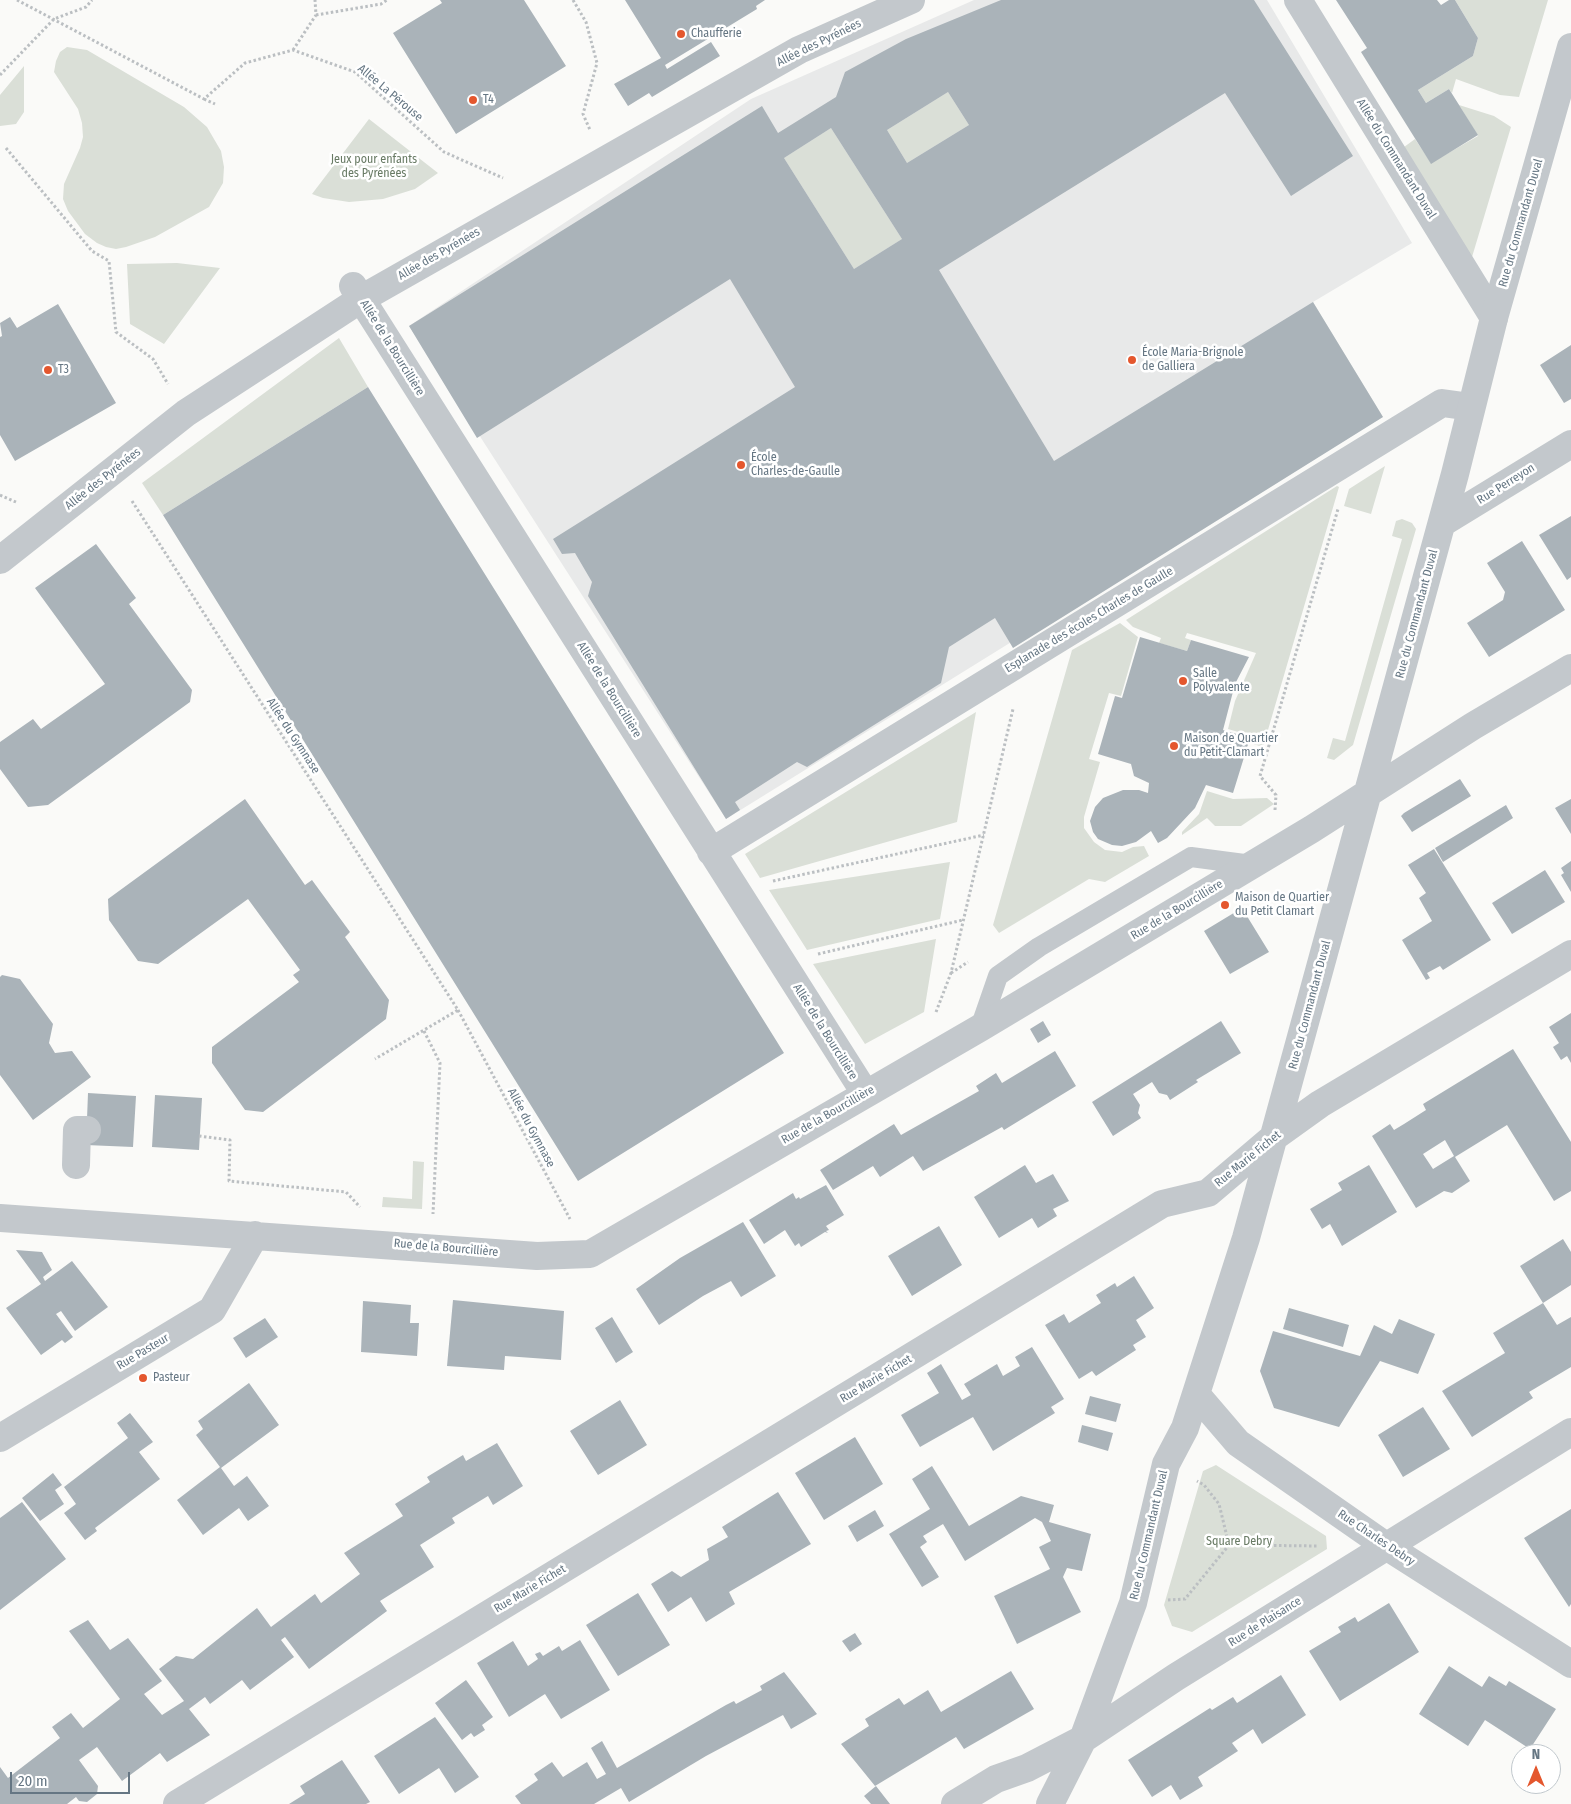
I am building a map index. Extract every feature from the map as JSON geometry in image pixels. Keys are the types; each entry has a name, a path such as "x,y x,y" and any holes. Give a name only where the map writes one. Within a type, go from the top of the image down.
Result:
{"street":[{"name":"Allée des Pyrénées","path":"0,560 186,414 357,292 531,201 799,50 911,0"},
{"name":"Allée du Commandant Duval","path":"1298,0 1494,318"},
{"name":"Rue du Commandant Duval","path":"1050,1804 1083,1739 1133,1603 1166,1464 1185,1428 1246,1238 1442,523 1494,318 1571,46"},
{"name":"Allée de la Bourcillière","path":"357,292 865,1093"},
{"name":"Esplanade des écoles Charles de Gaulle","path":"711,852 1442,403 1471,408"},
{"name":"Rue Perreyon","path":"1442,523 1571,444"},
{"name":"Rue de la Bourcillière","path":"0,1218 537,1256 590,1254 980,1028 1252,865 1571,668"},
{"name":"Rue Marie Fichet","path":"177,1804 1162,1204 1208,1193 1274,1137 1320,1104 1571,954"},
{"path":"76,1165 77,1130 86,1130"},
{"name":"Rue Pasteur","path":"0,1438 212,1310 255,1235"},
{"name":"Rue Charles Debry","path":"1196,1394 1238,1443 1386,1546 1571,1664"},
{"name":"Rue de Plaisance","path":"955,1804 996,1779 1027,1768 1083,1739 1176,1677 1571,1432"}],"lane":[{"path":"980,1028 998,976 1039,948 1191,857 1252,865"}],"path":[{"path":"17,0 214,104"},
{"path":"0,75 54,19 86,7 92,0"},
{"path":"204,98 245,63 293,50 316,15 315,0"},
{"path":"316,15 381,4 387,0"},
{"path":"573,0 586,22 597,63 583,114 604,160"},
{"name":"Allée La Pérouse","path":"293,50 355,72 444,152 522,186 531,201"},
{"path":"6,148 92,251 109,261 116,332 152,359 186,414"},
{"path":"1274,813 1276,795 1260,776 1353,458"},
{"name":"Allée du Gymnase","path":"113,471 458,1010 590,1254"},
{"path":"935,1015 951,973 1024,659"},
{"path":"735,889 984,835"},
{"path":"781,962 964,920"},
{"path":"951,973 975,958"},
{"path":"375,1059 458,1010"},
{"path":"424,1031 440,1063 433,1220"},
{"path":"200,1136 230,1140 229,1181 346,1192 363,1211"},
{"path":"1166,1464 1204,1485 1219,1504 1230,1545"},
{"path":"1230,1545 1327,1546"},
{"path":"1133,1603 1185,1599 1230,1545"}],"shaded area":[{"path":"974,0 1267,0 1412,243 1313,302 1383,417 1071,605 726,819 409,326 751,99"}],"green space":[{"path":"1455,0 1548,0 1519,97 1500,95 1456,79 1452,93 1449,89 1426,103 1418,90 1473,56 1478,38"},
{"path":"67,47 87,50 184,107 207,127 221,151 224,167 223,183 209,207 155,237 126,247 116,249 106,247 85,234 68,211 63,199 64,184 83,137 78,109 54,72 60,52"},
{"path":"24,66 24,112 16,124 0,126 0,95"},
{"path":"948,92 969,125 907,163 887,130"},
{"path":"1459,105 1494,116 1511,127 1472,257 1400,150 1415,139 1431,163 1478,136"},
{"name":"Jeux pour enfants des Pyrénées","path":"369,119 438,173 415,189 383,199 349,202 323,198 312,194"},
{"path":"831,128 902,239 854,269 784,158"},
{"path":"177,263 220,268 164,344 130,324 127,264"},
{"path":"339,338 368,387 163,515 142,483"},
{"path":"1385,466 1371,514 1344,506 1349,489"},
{"path":"1337,486 1339,487 1263,747 1250,743 1252,736 1228,729 1235,701 1256,653 1187,633 1185,638 1191,640 1187,651 1159,643 1161,638 1133,627 1126,620"},
{"path":"1402,519 1412,523 1416,529 1353,745 1334,760 1327,758 1333,738 1345,741 1402,539 1392,536 1396,521"},
{"path":"1120,623 1138,637 1121,696 1109,693 1089,759 1100,762 1084,817 1084,828 1094,842 1105,850 1122,852 1133,847 1144,846 1149,856 1105,882 1089,879 999,933 993,925 1072,650"},
{"path":"976,712 957,822 760,878 745,854"},
{"path":"1207,791 1233,799 1267,798 1274,804 1241,826 1215,826 1207,818 1182,835 1182,832 1199,814"},
{"path":"950,862 940,919 807,950 769,890"},
{"path":"936,939 924,1012 865,1044 813,964"},
{"path":"413,1161 424,1162 422,1209 382,1207 383,1197 412,1199"},
{"name":"Square Debry","path":"1216,1465 1326,1536 1327,1549 1192,1632 1172,1626 1164,1605 1203,1471"}],"building":[{"name":"T4","path":"440,0 524,0 566,66 456,134 393,33 442,3"},
{"name":"Chaufferie","path":"625,0 765,0 756,6 757,9 665,65 667,69 711,42 720,56 652,97 649,93 628,106 614,84 661,58"},
{"path":"1001,0 1254,0 1353,156 1291,196 1225,93 939,270 1054,461 1313,302 1383,417 1013,648 995,618 949,647 941,683 807,767 797,762 735,802 740,810 726,819 588,596 592,582 575,553 562,554 553,539 795,387 730,279 477,438 409,326 762,106 778,133 836,97 845,72 906,39","holes":["948,92 969,125 907,163 887,130","831,128 902,239 854,269 784,158"]},
{"path":"1336,0 1437,0 1441,5 1449,0 1455,0 1478,38 1473,56 1418,90 1426,103 1449,89 1478,135 1431,164 1361,52 1367,48"},
{"name":"T3","path":"58,304 116,403 15,461 0,435 0,337 2,336 0,323 10,317 17,328"},
{"path":"1571,345 1571,399 1564,403 1540,365"},
{"path":"368,387 784,1053 578,1181 163,515"},
{"path":"1571,516 1571,577 1567,580 1539,535"},
{"path":"1522,541 1565,610 1489,657 1467,623 1503,600 1505,592 1487,563"},
{"path":"96,544 136,598 129,604 192,690 190,702 48,805 28,807 0,769 0,742 33,719 41,729 105,684 35,588"},
{"name":"Maison de Quartier du Petit-Clamart","path":"1140,637 1187,651 1191,640 1249,657 1235,684 1223,730 1250,738 1233,793 1206,785 1195,808 1167,838 1158,843 1151,831 1136,842 1122,846 1112,845 1098,839 1093,832 1090,821 1095,807 1103,798 1123,790 1139,790 1148,793 1149,783 1134,776 1131,764 1098,754 1115,696 1122,698"},
{"path":"1460,779 1471,796 1412,832 1401,816"},
{"path":"245,799 305,885 312,880 350,932 345,937 389,1000 386,1019 263,1112 245,1110 212,1063 212,1047 299,982 293,975 300,970 248,899 158,964 138,961 109,920 108,899"},
{"path":"1571,799 1571,834 1555,808"},
{"path":"1506,805 1513,818 1443,862 1435,848"},
{"path":"1434,849 1491,940 1443,970 1440,966 1427,973 1430,978 1426,980 1402,940 1432,921 1419,898 1426,893 1408,865"},
{"path":"1571,861 1571,892 1561,875 1564,873 1561,868"},
{"path":"1545,870 1565,902 1512,934 1492,903"},
{"path":"1242,908 1269,952 1230,974 1204,931"},
{"path":"2,975 20,979 53,1024 49,1043 55,1053 72,1051 91,1077 33,1120 0,1075 0,977"},
{"path":"1571,1013 1571,1063 1567,1056 1561,1060 1553,1047 1559,1043 1549,1027"},
{"path":"1043,1021 1051,1035 1038,1043 1030,1029"},
{"path":"1221,1021 1241,1053 1196,1080 1198,1082 1170,1100 1167,1095 1159,1093 1152,1082 1133,1094 1140,1105 1138,1113 1141,1118 1113,1136 1092,1102"},
{"path":"1513,1049 1571,1142 1571,1191 1554,1201 1507,1125 1455,1157 1470,1181 1452,1193 1444,1191 1416,1208 1372,1136 1390,1124 1394,1130 1404,1124 1426,1110 1423,1104","holes":["1445,1140 1454,1156 1433,1169 1423,1154"]},
{"path":"1055,1051 1076,1086 1004,1130 1002,1127 923,1171 913,1156 880,1177 873,1166 833,1190 820,1170 894,1124 901,1135 979,1091 976,1086 996,1073 1002,1083"},
{"path":"88,1093 136,1096 133,1147 86,1145"},
{"path":"155,1095 202,1098 199,1150 152,1147"},
{"path":"1025,1165 1036,1183 1053,1174 1069,1201 1053,1209 1057,1216 1038,1228 1032,1218 999,1238 974,1197"},
{"path":"1369,1165 1397,1212 1342,1246 1330,1224 1322,1229 1310,1209 1342,1190 1338,1183"},
{"path":"826,1185 844,1215 826,1226 829,1230 826,1231 828,1233 825,1232 801,1247 799,1243 795,1246 785,1230 764,1244 749,1220 793,1193 796,1199 799,1197 800,1199"},
{"path":"743,1222 776,1276 741,1297 731,1281 703,1296 659,1325 636,1289 680,1258"},
{"path":"939,1226 962,1265 912,1296 888,1256"},
{"path":"1563,1239 1571,1252 1571,1285 1543,1303 1520,1266"},
{"path":"16,1250 42,1252 52,1270 43,1277 45,1281 72,1261 108,1307 75,1331 61,1311 56,1314 73,1337 65,1343 62,1340 41,1355 6,1308 41,1284"},
{"path":"1134,1276 1154,1308 1136,1320 1146,1337 1133,1345 1136,1350 1096,1376 1092,1371 1079,1379 1045,1325 1064,1314 1069,1323 1101,1303 1096,1295 1115,1283 1117,1287"},
{"path":"453,1300 564,1311 561,1360 505,1356 504,1370 447,1366"},
{"path":"363,1301 411,1305 410,1323 419,1323 417,1356 361,1352"},
{"path":"1543,1303 1557,1325 1571,1317 1571,1367 1529,1392 1533,1398 1472,1437 1442,1391 1505,1353 1493,1333"},
{"path":"1289,1308 1349,1325 1343,1347 1283,1329"},
{"path":"612,1317 633,1352 616,1363 595,1328"},
{"path":"265,1318 278,1337 246,1358 233,1338"},
{"path":"1399,1319 1435,1334 1418,1374 1380,1361 1339,1427 1274,1408 1260,1371 1273,1331 1360,1356 1374,1325 1392,1334"},
{"path":"1032,1347 1064,1399 1051,1407 1055,1413 993,1451 973,1417 920,1447 901,1415 939,1393 927,1373 941,1364 962,1400 971,1395 964,1384 997,1364 1003,1376 1020,1366 1015,1357"},
{"path":"249,1383 279,1425 221,1468 234,1486 247,1476 269,1506 248,1521 239,1508 203,1535 177,1500 220,1467 196,1435 203,1429 198,1421"},
{"path":"1090,1396 1121,1404 1116,1422 1085,1414"},
{"path":"620,1400 647,1445 598,1475 570,1431"},
{"path":"1423,1407 1450,1449 1403,1477 1378,1435"},
{"path":"130,1413 153,1442 139,1452 160,1479 95,1528 97,1531 85,1540 64,1513 76,1504 64,1487 128,1438 117,1423"},
{"path":"1082,1425 1113,1433 1108,1451 1078,1442"},
{"path":"855,1437 883,1484 824,1520 795,1473"},
{"path":"497,1443 523,1486 493,1505 488,1496 452,1518 455,1523 420,1545 434,1567 380,1601 387,1611 309,1669 285,1637 281,1640 294,1657 250,1690 242,1680 210,1704 205,1697 189,1709 210,1735 167,1762 160,1753 122,1781 97,1747 79,1760 98,1786 97,1794 87,1802 79,1801 76,1797 67,1804 0,1804 0,1767 8,1778 60,1738 52,1727 71,1713 83,1728 120,1699 69,1631 88,1620 110,1650 128,1638 162,1681 144,1694 162,1715 184,1701 159,1669 176,1656 193,1659 257,1608 271,1627 315,1594 321,1603 360,1574 344,1553 403,1516 395,1504 430,1482 427,1477 463,1455 466,1461"},
{"path":"932,1466 969,1526 1021,1496 1054,1505 1049,1522 1091,1534 1082,1571 1067,1568 1063,1577 1081,1612 1017,1644 994,1596 1050,1569 1039,1547 1051,1541 1042,1522 1035,1518 965,1561 943,1524 923,1536 927,1542 920,1547 939,1577 922,1587 889,1534 930,1509 912,1479"},
{"path":"53,1473 62,1485 55,1490 64,1504 40,1521 22,1498"},
{"path":"778,1492 811,1544 729,1592 735,1604 706,1622 691,1597 668,1612 651,1584 672,1571 681,1577 709,1560 707,1549 728,1537 722,1527"},
{"path":"22,1502 66,1559 0,1610 0,1518"},
{"path":"1571,1509 1571,1604 1569,1607 1524,1538"},
{"path":"875,1510 884,1526 857,1542 848,1526"},
{"path":"638,1593 670,1645 618,1676 586,1625"},
{"path":"1389,1603 1419,1652 1340,1701 1309,1651 1341,1632 1338,1627 1355,1617 1358,1622"},
{"path":"855,1633 862,1644 850,1652 842,1641"},
{"path":"580,1640 610,1690 561,1719 545,1694 509,1717 477,1663 513,1641 528,1666 538,1659 535,1654 540,1652 543,1656 559,1646 562,1651"},
{"path":"1449,1666 1482,1687 1489,1676 1506,1686 1509,1681 1556,1709 1533,1744 1522,1744 1485,1720 1468,1746 1419,1714"},
{"path":"1011,1671 1034,1709 964,1749 956,1737 875,1786 841,1744 869,1726 865,1719 899,1698 904,1705 928,1690 941,1712"},
{"path":"784,1672 817,1714 791,1729 783,1715 706,1756 629,1802 621,1788 594,1804 521,1804 515,1796 538,1780 534,1774 552,1762 563,1777 587,1762 597,1779 606,1774 591,1748 602,1741 617,1768 726,1705 734,1701 736,1704 762,1690 760,1686"},
{"path":"1281,1675 1306,1715 1262,1744 1253,1729 1232,1743 1238,1751 1198,1777 1203,1786 1180,1800 1171,1785 1152,1797 1128,1760 1210,1708 1212,1710 1233,1697 1237,1703"},
{"path":"466,1680 493,1717 482,1725 485,1730 474,1737 471,1733 462,1740 435,1703"},
{"path":"435,1717 479,1777 455,1793 439,1768 399,1794 374,1756"},
{"path":"342,1760 370,1802 366,1804 289,1804 305,1794 300,1786"},
{"path":"876,1786 890,1804 871,1804 864,1796"}],"place":[{"name":"Chaufferie","path":"681,34"},
{"name":"T4","path":"473,100"},
{"name":"École Maria-Brignole de Galliera","path":"1132,360"},
{"name":"T3","path":"48,370"},
{"name":"École Charles-de-Gaulle","path":"741,465"},
{"name":"Salle Polyvalente","path":"1183,681"},
{"name":"Maison de Quartier du Petit-Clamart","path":"1174,746"},
{"name":"Maison de Quartier du Petit Clamart","path":"1225,905"},
{"name":"Pasteur","path":"143,1378"}]}
